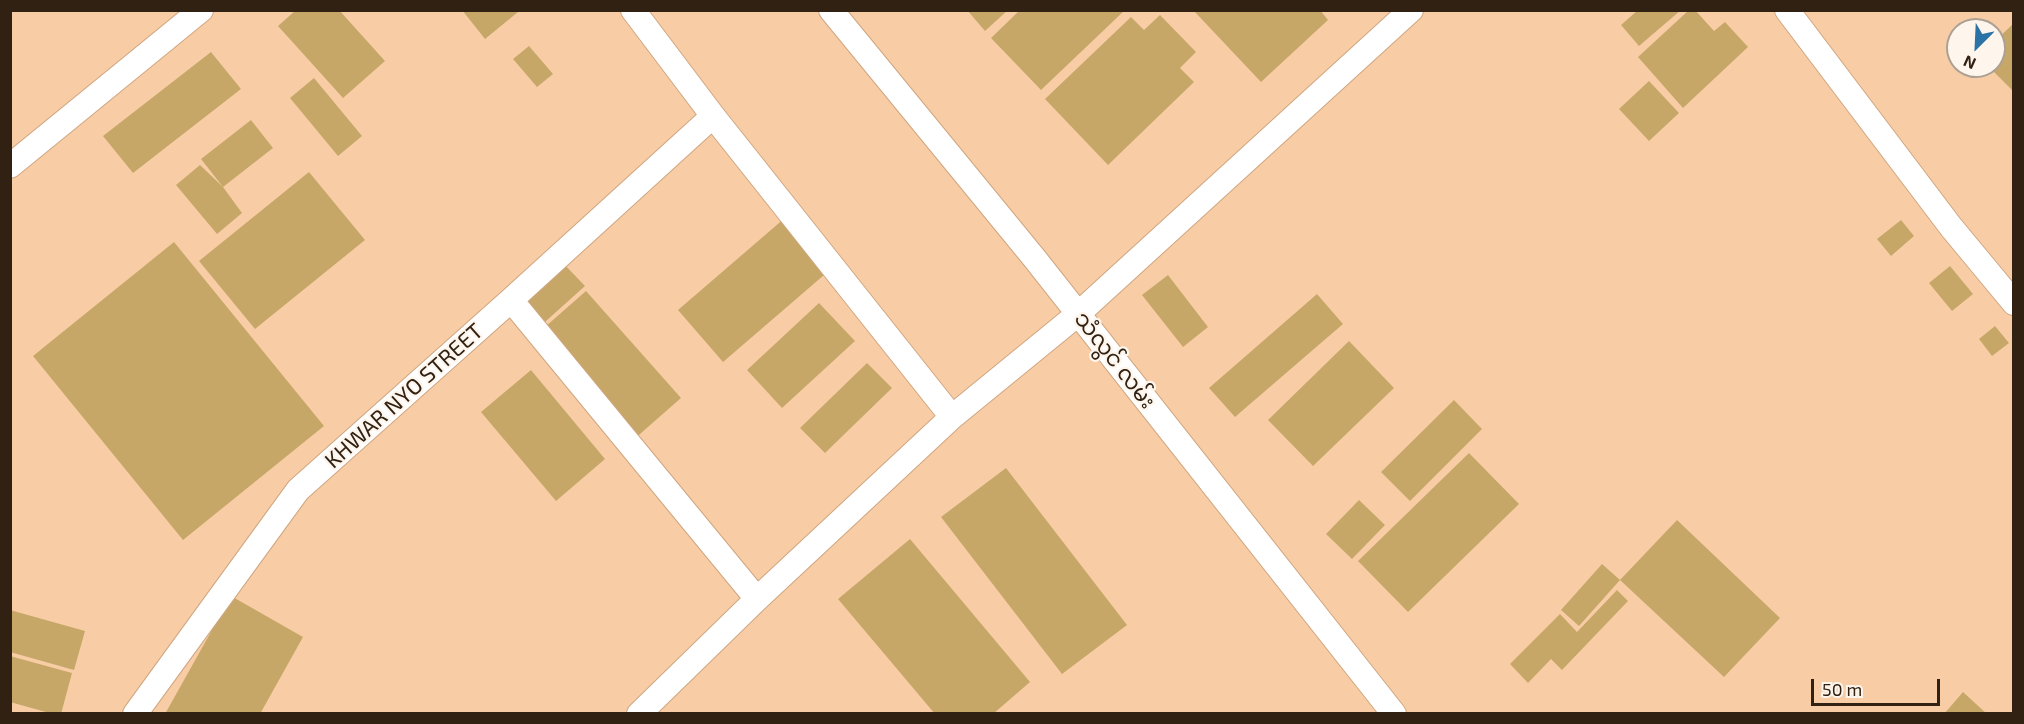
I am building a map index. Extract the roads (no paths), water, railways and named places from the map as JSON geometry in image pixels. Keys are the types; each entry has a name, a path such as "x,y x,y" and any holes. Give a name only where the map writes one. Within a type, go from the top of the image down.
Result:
{"street":[{"path":"10,166 201,10"},
{"path":"633,10 713,116 952,417"},
{"name":"သံလွင် လမ်း","path":"831,10 1078,314 1394,714"},
{"path":"639,714 757,598 952,417 1078,314 1411,10"},
{"path":"1787,10 1951,227 2013,303"},
{"name":"KHWAR NYO STREET","path":"135,714 298,490 713,116"},
{"path":"511,300 757,598"}]}
